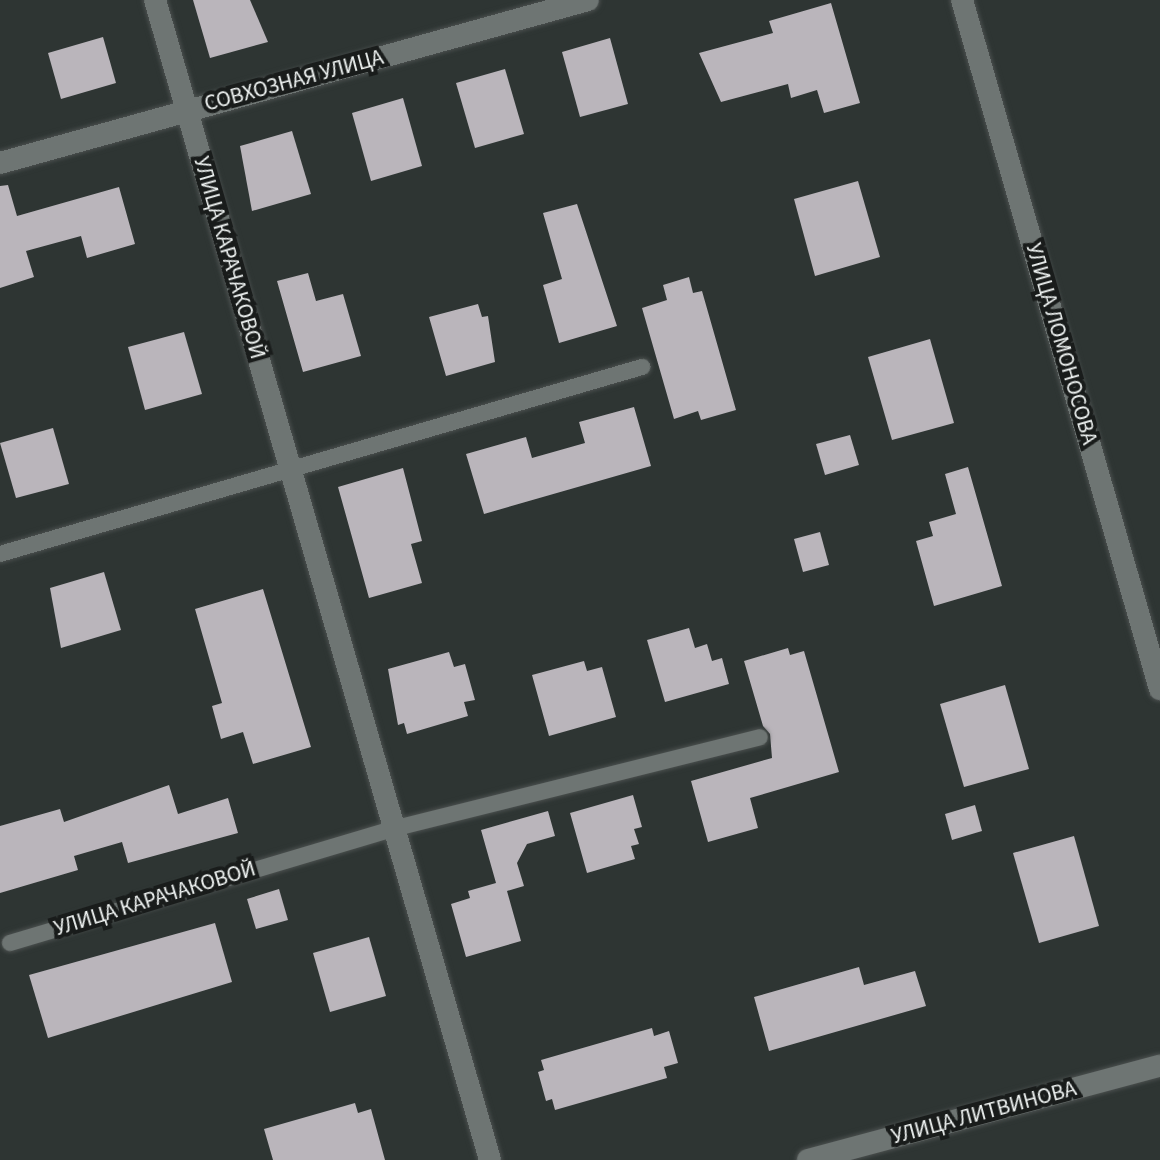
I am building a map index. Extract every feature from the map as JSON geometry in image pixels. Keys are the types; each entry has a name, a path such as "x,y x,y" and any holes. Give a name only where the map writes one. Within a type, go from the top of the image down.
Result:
{"street":[{"name":"УЛИЦА КАРАЧАКОВОЙ","path":"155,0 490,1160"},
{"name":"СОВХОЗНАЯ УЛИЦА","path":"0,163 588,0"},
{"name":"УЛИЦА ЛОМОНОСОВА","path":"962,0 1160,689"},
{"name":"УЛИЦА ЛИТВИНОВА","path":"808,1160 1160,1066"}],"lane":[{"path":"0,554 642,367"},
{"name":"УЛИЦА КАРАЧАКОВОЙ","path":"10,943 392,829 760,737"}],"building":[{"path":"193,0 250,0 268,42 210,58"},
{"path":"831,3 860,103 824,113 817,90 791,98 788,84 721,102 699,53 773,33 769,21"},
{"path":"103,37 116,83 61,99 48,53"},
{"path":"610,38 628,104 580,117 562,52"},
{"path":"505,69 524,134 475,148 456,83"},
{"path":"403,98 422,166 371,181 352,113"},
{"path":"292,131 311,194 252,211 240,146"},
{"path":"858,181 880,257 815,276 794,199"},
{"path":"8,185 17,216 119,187 135,244 87,258 81,236 26,251 34,277 0,288 0,186"},
{"path":"577,204 617,326 559,343 543,285 562,279 543,213"},
{"path":"308,273 316,301 343,294 361,356 303,372 277,281"},
{"path":"689,277 693,293 702,291 736,410 701,420 698,411 674,419 642,308 667,300 663,285"},
{"path":"478,304 482,317 488,316 495,362 446,376 429,317"},
{"path":"184,332 202,394 145,410 128,347"},
{"path":"930,339 954,423 892,440 868,357"},
{"path":"634,407 651,466 484,514 466,454 526,437 532,458 585,443 579,422"},
{"path":"53,428 69,484 16,498 0,443"},
{"path":"850,435 859,465 825,475 816,444"},
{"path":"968,467 1002,586 934,606 916,541 933,536 929,522 956,514 945,474"},
{"path":"403,468 422,541 411,544 422,583 369,598 338,487"},
{"path":"820,532 829,565 803,572 794,539"},
{"path":"104,572 121,630 61,648 50,588"},
{"path":"263,589 311,747 253,764 243,732 221,739 212,706 222,703 195,609"},
{"path":"689,628 695,648 707,644 712,661 722,658 729,684 665,702 647,640"},
{"path":"788,648 790,655 804,651 839,772 750,798 758,828 708,842 691,781 772,758 770,734 763,726 744,661"},
{"path":"449,652 454,667 465,664 475,700 464,702 468,716 407,734 404,723 398,725 388,669"},
{"path":"584,661 587,671 602,667 616,717 549,736 532,675"},
{"path":"1005,685 1029,769 964,787 940,704"},
{"path":"169,785 178,814 228,798 238,833 128,863 122,842 74,856 78,870 0,893 0,826 60,809 64,822"},
{"path":"633,795 642,827 634,829 639,844 631,846 635,859 587,873 570,813"},
{"path":"975,805 982,831 952,840 945,814"},
{"path":"548,811 555,836 527,844 517,863 524,886 507,891 521,941 466,957 451,904 470,898 468,891 496,883 481,830"},
{"path":"1074,836 1099,926 1039,943 1013,853"},
{"path":"279,889 288,920 256,929 247,899"},
{"path":"215,923 232,982 48,1038 29,975"},
{"path":"369,937 386,996 330,1012 313,953"},
{"path":"859,967 864,985 915,971 926,1006 769,1051 754,997"},
{"path":"652,1028 654,1036 669,1031 678,1063 664,1067 667,1078 555,1110 552,1099 546,1101 538,1072 544,1070 541,1060"},
{"path":"355,1103 358,1113 371,1109 385,1160 273,1160 264,1129"}]}
